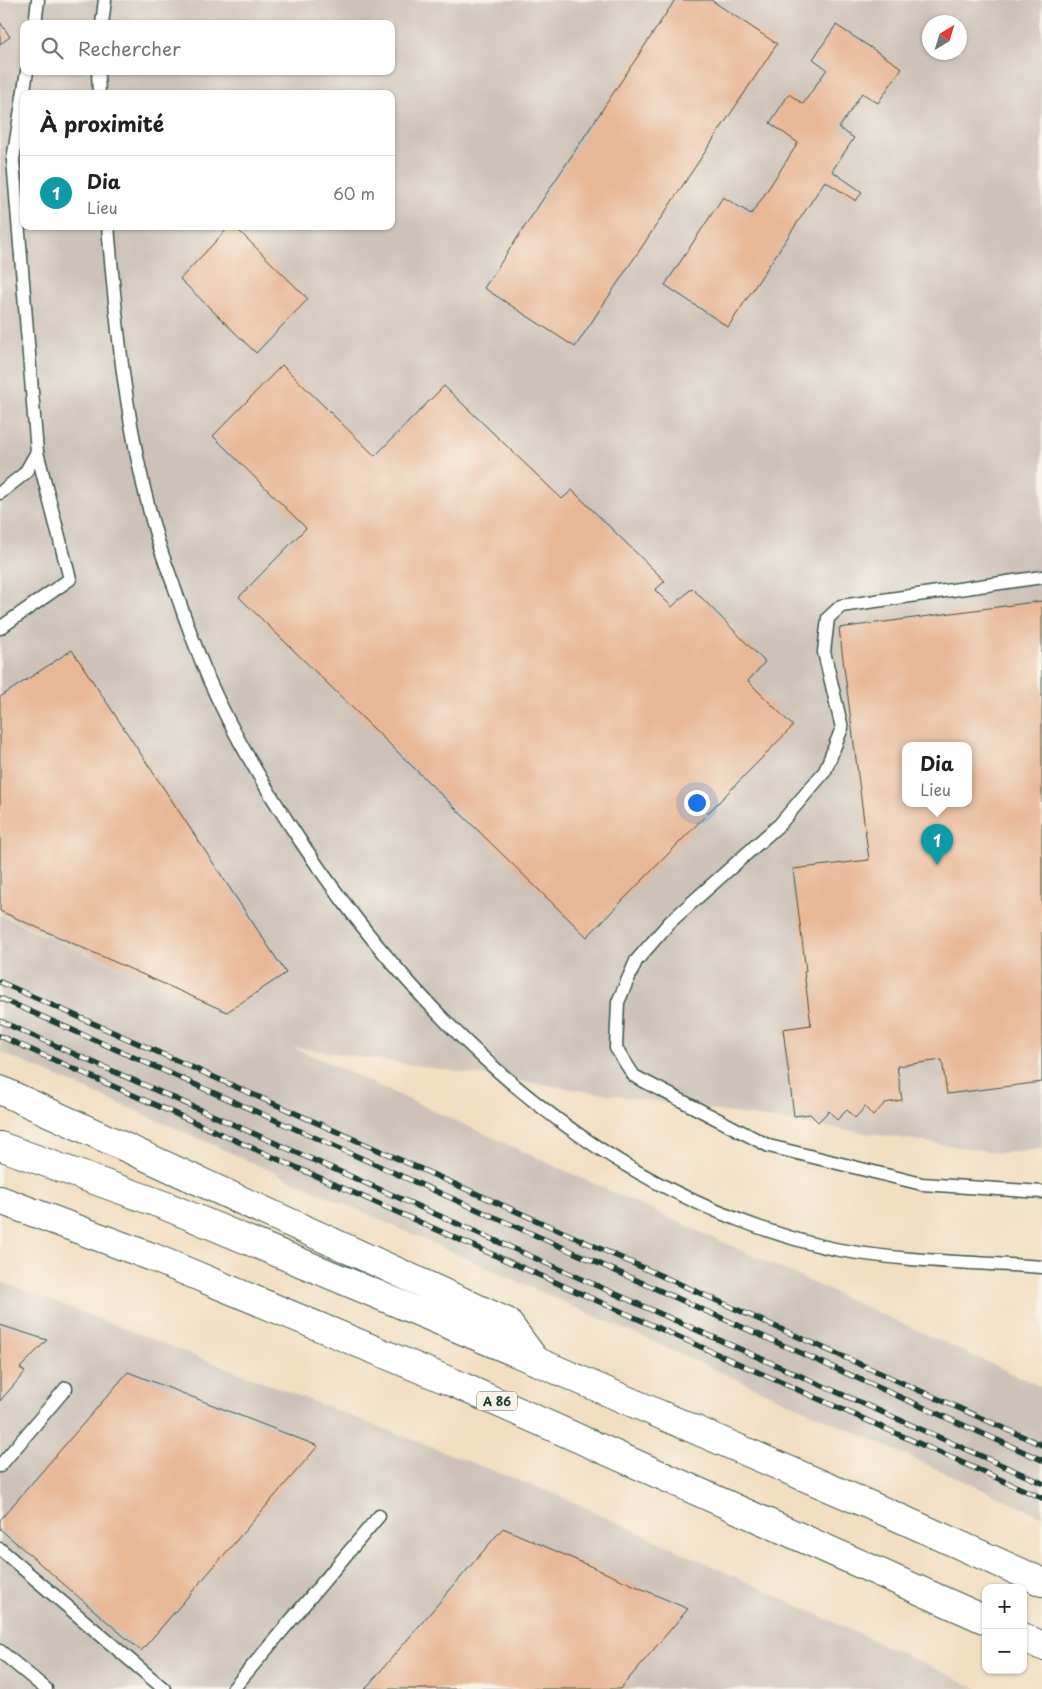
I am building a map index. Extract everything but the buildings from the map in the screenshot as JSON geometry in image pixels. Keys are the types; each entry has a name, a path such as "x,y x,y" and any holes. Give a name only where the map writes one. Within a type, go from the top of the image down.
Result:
{"highway":[{"path":"0,1090 507,1322 536,1361"},
{"path":"0,1146 166,1206 536,1361 895,1516 1042,1582"},
{"name":"A 86","path":"0,1200 152,1257 454,1383 982,1618"},
{"path":"1027,1640 1042,1646"}],"lane":[{"path":"36,20 38,0"},
{"path":"102,20 105,0"},
{"path":"24,90 26,75"},
{"path":"98,75 99,90"},
{"path":"0,628 70,579 37,452 13,160 20,116"},
{"path":"108,230 126,402 139,469 158,542 210,682 245,751 285,818 326,879 404,976 463,1038 550,1114 631,1168 713,1210 759,1227 836,1249 890,1257 1042,1267"},
{"path":"0,494 25,473 37,452"},
{"path":"1042,577 841,606 828,618 824,652 842,728 825,771 780,824 670,922 636,961 618,1002 616,1048 634,1076 769,1146 922,1184 1042,1192"},
{"path":"0,1466 66,1388"},
{"path":"232,1689 379,1516"},
{"path":"0,1549 164,1689"},
{"path":"0,1651 46,1689"}],"shaded area":[{"path":"0,0 1042,0 1042,1149 1000,1153 293,1047 1042,1387 1042,1516 164,1123 0,1052 0,915 168,990 0,913"},
{"path":"0,1281 562,1497 979,1689 0,1689"}],"railway":[{"path":"0,982 1042,1445"},
{"path":"0,998 1042,1460"},
{"path":"0,1021 1042,1483"},
{"path":"0,1036 1042,1498"}],"place":[{"name":"Dia","path":"937,865"}]}
